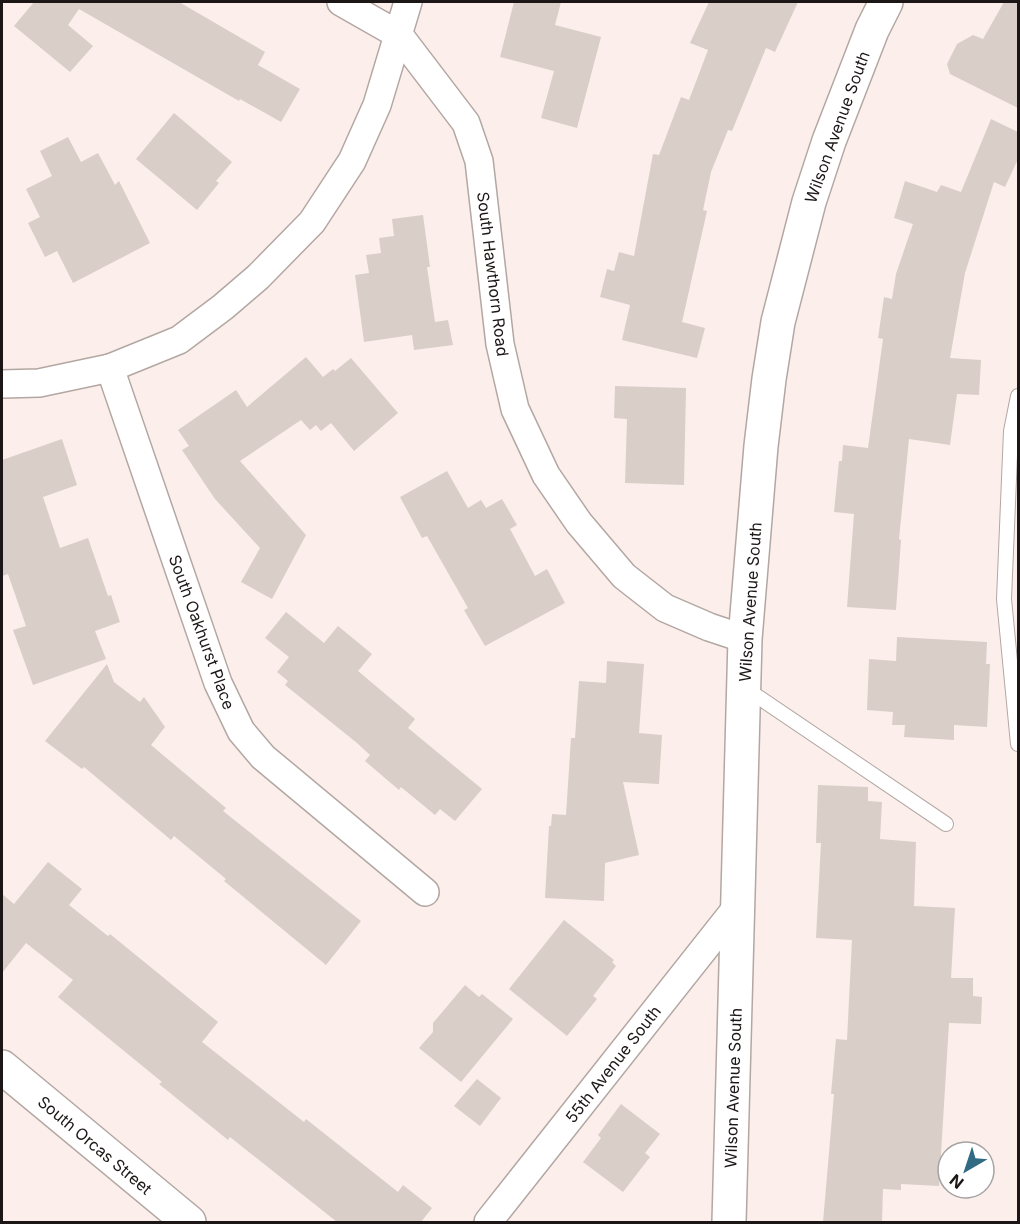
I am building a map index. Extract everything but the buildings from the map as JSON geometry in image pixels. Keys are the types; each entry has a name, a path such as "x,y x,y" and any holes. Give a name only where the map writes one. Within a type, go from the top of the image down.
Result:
{"main road":[{"name":"Wilson Avenue South","path":"729,1222 745,639 761,446 769,379 778,322 809,202 825,151 872,30 886,2"},
{"name":"South Orcas Street","path":"2,1067 189,1222"}],"street":[{"name":"South Hawthorn Road","path":"341,2 399,35 466,123 479,161 500,344 515,409 546,475 579,523 624,576 665,608 709,627 745,639"},
{"path":"2,384 39,383 110,368 179,340 223,308 258,277 312,222 352,161 377,105 408,2"},
{"name":"South Oakhurst Place","path":"110,368 218,683 241,731 263,757 425,892"},
{"name":"55th Avenue South","path":"488,1222 738,906"}],"lane":[{"path":"1018,396 1011,431 1004,599 1018,744"},
{"path":"744,687 946,824"}]}
